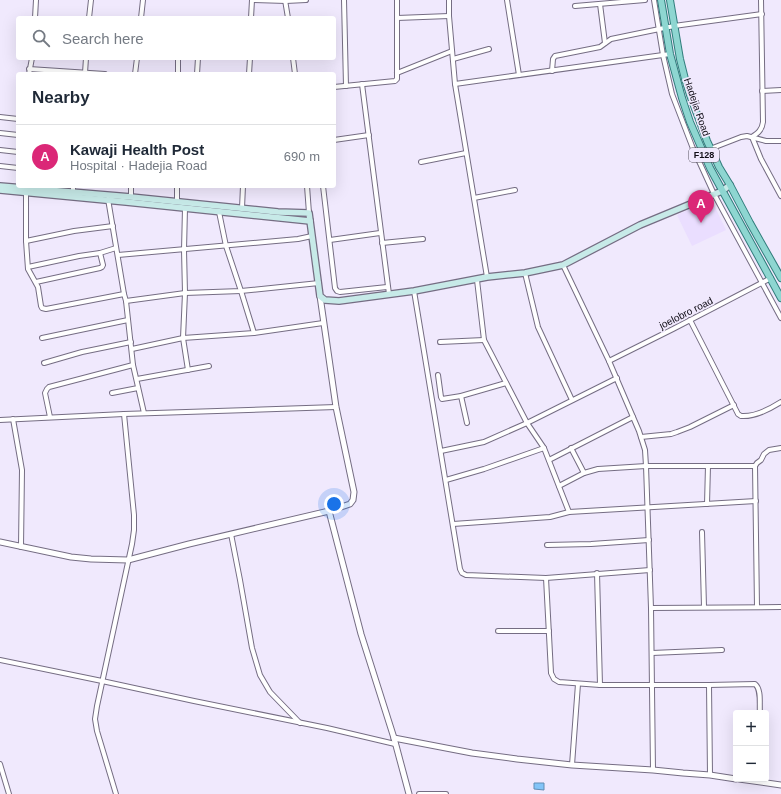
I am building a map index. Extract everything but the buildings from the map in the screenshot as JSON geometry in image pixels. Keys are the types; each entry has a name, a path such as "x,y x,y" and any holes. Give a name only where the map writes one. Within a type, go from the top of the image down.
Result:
{"main road":[{"name":"Hadejia Road","path":"661,0 662,28 690,122 710,168 781,298"},
{"name":"Hadejia Road","path":"670,0 685,79 710,149 781,278"},
{"path":"0,186 108,198 131,197 310,213 320,296 325,300 339,301 476,280 487,277 525,273 563,265 640,225 722,191 730,185"},
{"path":"0,190 24,189 73,193 219,212 310,221"}],"street":[{"path":"35,16 36,0"},
{"path":"89,16 91,0"},
{"path":"141,16 143,0"},
{"path":"252,16 252,0 306,0"},
{"path":"344,0 346,86"},
{"path":"336,88 395,81 397,79 397,0"},
{"path":"449,0 455,84 487,277"},
{"path":"507,0 519,75"},
{"path":"575,6 646,0"},
{"path":"654,0 662,28 663,55 672,94 692,146 714,194 781,318"},
{"path":"752,137 762,127 761,0"},
{"path":"286,1 288,16"},
{"path":"600,4 605,43"},
{"path":"552,71 553,58 555,56 600,47 611,39 674,26 762,14"},
{"path":"397,18 449,16"},
{"path":"453,59 489,49"},
{"path":"397,73 452,51"},
{"path":"455,84 670,54"},
{"path":"29,72 32,60"},
{"path":"85,72 86,60"},
{"path":"134,72 137,60"},
{"path":"178,60 178,72"},
{"path":"197,72 198,60"},
{"path":"249,72 250,60"},
{"path":"293,60 295,72"},
{"path":"362,84 388,294"},
{"path":"762,91 781,90"},
{"path":"0,117 16,119"},
{"path":"0,134 16,135"},
{"path":"336,140 368,135"},
{"path":"710,149 747,136 766,141 781,141"},
{"path":"752,137 761,159 781,196"},
{"path":"0,150 16,152"},
{"path":"421,162 466,153"},
{"path":"0,166 16,168"},
{"path":"73,188 73,193"},
{"path":"131,188 131,197"},
{"path":"177,201 178,188"},
{"path":"242,208 243,188"},
{"path":"306,188 310,213"},
{"path":"323,188 335,288 340,292 387,287"},
{"path":"24,189 28,267 29,272 38,287 42,308 46,309 124,294"},
{"path":"474,198 515,190"},
{"path":"108,198 126,301 133,365 144,413"},
{"path":"186,208 183,338 188,370"},
{"path":"219,212 226,246 254,333"},
{"path":"26,241 74,231 113,226"},
{"path":"330,240 380,233"},
{"path":"118,255 298,239 312,236"},
{"path":"382,243 423,239"},
{"path":"28,267 100,253 116,248"},
{"path":"36,282 100,268 103,265 100,253"},
{"path":"563,265 617,378 645,450 651,608 653,770"},
{"path":"525,273 538,327 572,400"},
{"name":"joelobro road","path":"609,361 771,278"},
{"path":"476,280 484,340 527,423 544,448 569,512"},
{"path":"126,301 185,293 241,291 318,283"},
{"path":"414,290 460,569 462,573 466,575 546,578 650,570"},
{"path":"0,542 71,557 104,560 128,560 329,511 350,504 353,500 354,492 336,407 320,296"},
{"path":"42,338 128,320"},
{"path":"690,320 738,414 747,417 781,402"},
{"path":"132,349 183,338 254,333 323,323"},
{"path":"440,342 484,340"},
{"path":"44,363 82,352 131,342"},
{"path":"50,418 45,393 49,387 133,365"},
{"path":"137,379 209,366"},
{"path":"438,374 442,399 461,396 506,383"},
{"path":"441,451 484,442 527,423 617,378"},
{"path":"112,393 138,388"},
{"path":"461,396 466,423"},
{"path":"641,437 677,432 734,405"},
{"path":"0,420 144,413 336,407"},
{"path":"116,794 97,731 96,719 102,681 134,530 134,516 124,414"},
{"path":"549,460 633,417"},
{"path":"13,419 22,470 21,546"},
{"path":"446,480 484,469 544,448"},
{"path":"571,448 584,473"},
{"path":"756,606 755,466 769,450 781,448"},
{"path":"559,486 584,473 598,469 646,466 755,466"},
{"path":"707,504 708,466"},
{"path":"453,524 550,517 569,512 756,501"},
{"path":"329,511 361,634 394,738 409,794"},
{"path":"702,532 704,607"},
{"path":"231,534 252,648 260,675 270,692 300,723"},
{"path":"547,544 591,544 649,540"},
{"path":"597,574 600,685"},
{"path":"546,578 551,674 554,679 559,682 600,685 709,686 755,684 760,692 760,710"},
{"path":"651,608 781,607"},
{"path":"498,631 549,631"},
{"path":"652,653 722,650"},
{"path":"0,660 395,744"},
{"path":"572,765 578,684"},
{"path":"709,686 710,775"},
{"path":"394,738 472,753 572,765 653,770 733,778"},
{"path":"0,764 8,794"},
{"path":"765,782 781,785"},
{"path":"418,794 446,794"}],"shaded area":[{"path":"711,199 726,230 692,246 677,215"}],"water":[{"path":"534,783 544,783 544,790 534,789"}],"place":[{"name":"Kawaji Health Post","path":"701,223"}]}
